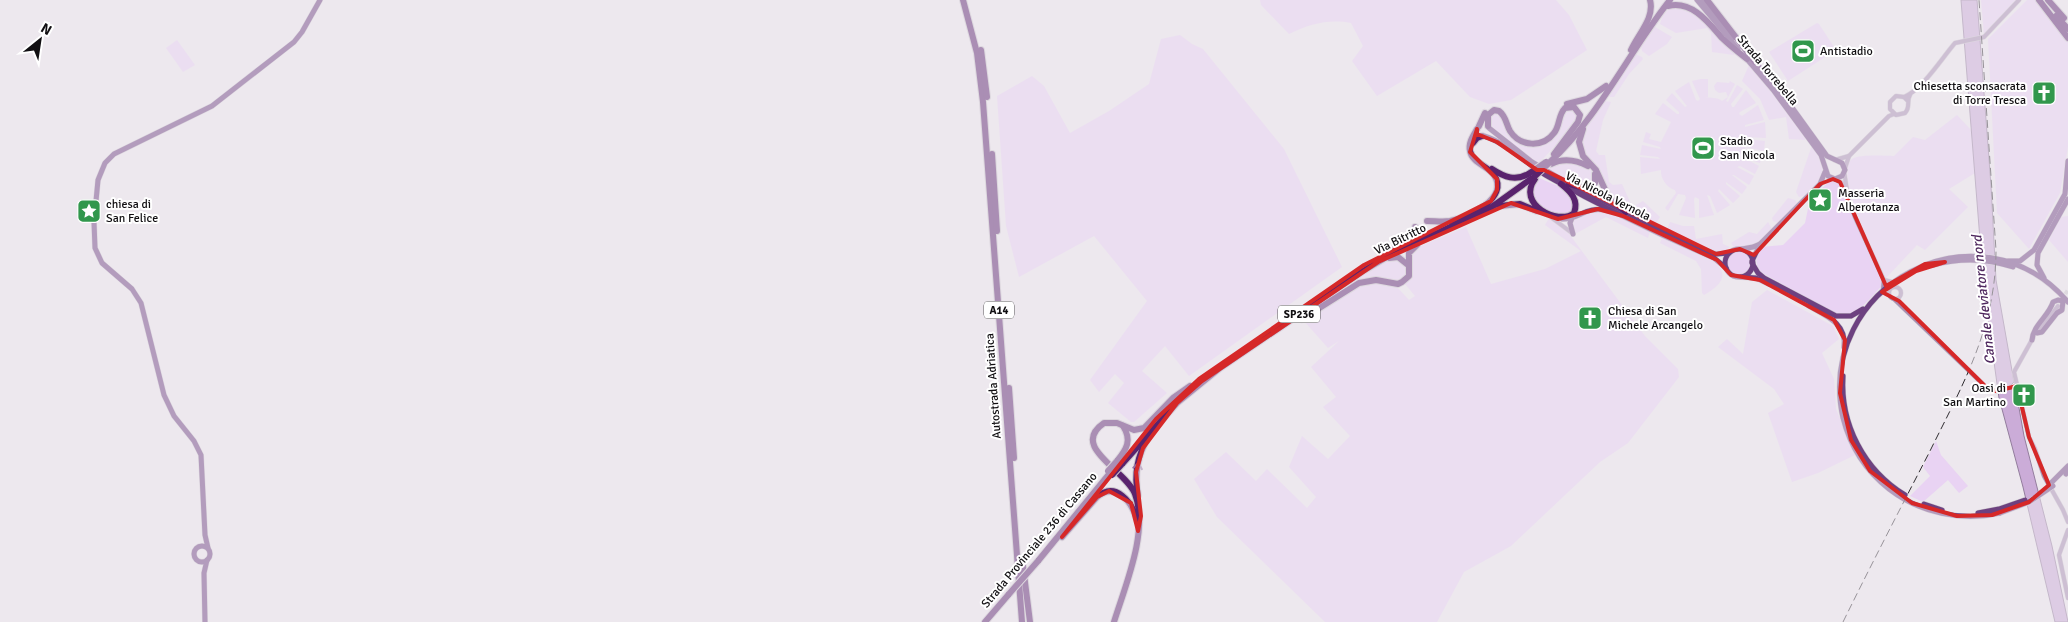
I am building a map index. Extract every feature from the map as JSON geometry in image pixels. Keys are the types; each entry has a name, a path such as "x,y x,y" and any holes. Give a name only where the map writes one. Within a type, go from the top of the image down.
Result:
{"highway":[{"name":"Autostrada Adriatica","path":"963,0 974,38 981,80 1022,622"},
{"name":"Autostrada Adriatica","path":"968,0 980,46 986,81 1027,622"},
{"path":"1631,50 1650,16 1652,5 1650,0"},
{"name":"Via Bitritto","path":"1110,473 1164,410 1191,386 1349,276 1384,254 1476,212 1536,174 1549,163 1554,154 1583,120 1666,0"},
{"name":"Via Bitritto","path":"1119,462 1176,403 1210,376 1352,279 1392,254 1497,205 1536,174 1568,144 1593,112 1670,0"},
{"path":"1707,0 1755,62"},
{"path":"2041,0 2068,29"},
{"path":"2041,0 2068,38"},
{"path":"2048,1 2068,17"},
{"path":"2048,1 2068,22"},
{"path":"1658,16 1673,3 1689,2 1728,44 1747,58"},
{"path":"1427,222 1451,221 1476,212 1494,198 1498,185 1494,174 1476,160 1470,152 1471,141 1488,111 1497,108 1505,113 1518,137 1532,142 1540,140 1552,132 1560,111 1564,106 1587,99 1606,86"},
{"path":"1488,127 1488,115 1494,110 1499,111 1504,116 1510,131 1517,139 1526,143 1536,144 1546,140 1555,133 1565,108 1574,107 1579,112 1580,119 1554,154"},
{"path":"1593,112 1581,133 1580,149 1586,160 1596,170 1608,196 1625,214"},
{"path":"1483,136 1477,138 1472,146 1472,152 1477,158 1508,178 1536,174"},
{"path":"1549,163 1573,160 1589,167 1596,176 1595,184 1589,189 1570,184"},
{"path":"1536,174 1530,188 1533,204 1541,210 1567,216 1574,213 1576,204 1572,193 1562,184"},
{"path":"1457,225 1476,219 1500,205 1511,203 1524,205 1552,218"},
{"path":"1384,254 1414,237 1412,230"},
{"path":"1302,319 1353,285 1368,280 1398,284 1402,282 1409,276 1408,256 1412,249 1429,237"},
{"path":"1352,279 1392,257 1402,258 1409,266"},
{"path":"1138,531 1138,506 1129,482 1097,453 1092,445 1092,438 1098,426 1110,422 1134,430 1144,428 1173,398 1191,386"},
{"path":"1114,622 1136,542 1141,516 1136,472 1140,453 1150,436 1176,403"},
{"path":"1119,462 1128,443 1127,434 1122,425"},
{"name":"Strada Provinciale 236 di Cassano","path":"1039,562 1110,473"},
{"name":"Strada Provinciale 236 di Cassano","path":"985,622 1062,538 1110,473"},
{"path":"1062,538 1097,497 1109,491 1119,494 1130,503 1137,520 1138,531"},
{"name":"A14","path":"1022,566 1030,622"},
{"name":"Strada Provinciale 236 di Cassano","path":"990,622 1010,595"}],"main road":[{"path":"205,622 204,573 210,555 205,547 201,455 194,442 174,416 164,395 145,316 138,298 132,289 102,263 96,253 94,222 98,180 102,168 114,154 206,111 287,48 302,32 320,0"},
{"name":"Strada Torrebella","path":"1697,0 1747,58 1823,154"},
{"name":"Strada Torrebella","path":"1702,0 1782,94 1823,154"},
{"path":"1482,124 1488,127 1489,132 1483,136 1479,134 1478,127 1482,124"},
{"name":"Via Nicola Vernola","path":"1488,127 1532,162 1625,214"},
{"name":"Via Nicola Vernola","path":"1483,136 1497,142 1529,165 1562,184 1717,260 1726,268"},
{"path":"1823,154 1842,163 1844,170 1842,176 1820,184 1760,244 1753,248 1729,252 1726,258 1726,268 1731,275 1760,280 1834,320 1843,332 1845,340 1840,384 1840,404 1845,424 1856,452 1870,472 1894,493 1912,503 1939,513 1974,516 2000,511 2035,499 2067,472"},
{"path":"1823,154 1825,170 1828,176 1834,179"},
{"path":"1820,184 1829,162 1834,160"},
{"path":"2003,262 2020,261 2034,250 2065,194 2068,161"},
{"path":"2068,198 2037,258 2039,270 2066,301 2068,306"},
{"path":"1552,218 1572,218 1594,209 1625,214"},
{"path":"1572,218 1570,223 1573,234"},
{"name":"Via Nicola Vernola","path":"1669,236 1710,253 1721,254 1729,252"},
{"path":"1741,277 1750,270 1760,244"},
{"path":"1740,249 1748,253 1758,273 1764,278 1836,316 1848,317 1857,314 1909,271 1934,261 1960,257 1985,257 2003,262 2024,269 2050,284"},
{"path":"1894,493 1862,454 1851,431 1845,408 1843,388 1844,366 1849,347 1859,325 1870,308 1890,287 1916,271 1960,257"},
{"path":"1934,261 1945,262"},
{"path":"2003,262 2041,282 2066,301"},
{"path":"1843,355 1854,327 1873,300"},
{"path":"2032,340 2033,334 2051,309 2053,302 2058,300 2066,301"},
{"path":"2038,333 2042,332 2062,310 2066,301"},
{"path":"1870,472 1912,499 1941,510 1976,513 2000,511 2024,501 2052,484 2068,466"},
{"path":"204,573 199,561 194,556 194,552 197,547 205,547"},
{"path":"199,561 207,560"}],"street":[{"path":"1848,197 1844,170 1849,156 1889,116 1894,114 1901,115 1909,109 1908,101 1911,94 1958,41 1981,39 2019,0"},
{"path":"1889,116 1892,98 1911,94"},
{"path":"1904,97 1908,101"},
{"path":"1890,109 1894,114"},
{"path":"1834,160 1849,156"},
{"path":"1834,179 1842,184 1884,280 1890,287 1900,290 1898,299"},
{"path":"1552,218 1573,234"},
{"path":"1884,280 1890,287 1889,294 1898,299 1934,338 1984,385 1997,391 2015,386"},
{"path":"2058,306 2032,340 2014,372 2015,386 2029,437 2068,522"},
{"path":"2068,530 2059,555 2068,598"}],"highlighted area":[{"path":"1477,129 1477,134 1497,142 1537,170 1544,170 1716,254 1740,249 1754,255 1820,184 1833,179 1840,182 1886,286 1925,264 1945,262 1916,271 1882,292 1899,301 1987,388 1996,391 2017,386 2029,437 2049,485 2029,502 1992,515 1957,516 1912,503 1870,471 1851,440 1840,393 1845,340 1834,320 1760,280 1731,275 1717,260 1623,216 1598,209 1558,219 1511,203 1378,262 1202,381 1177,403 1143,448 1136,472 1141,516 1138,531 1131,503 1109,491 1097,497 1062,537 1156,419 1199,379 1364,265 1491,201 1497,190 1497,179 1470,152"}],"shaded area":[{"path":"1260,0 1556,0 1569,15 1587,50 1511,100 1489,104 1470,97 1436,61 1377,96 1352,61 1363,46 1351,23 1319,23 1289,34 1261,5"},
{"path":"1961,0 1977,0 1996,280 2014,382 2011,385 2012,389 2016,391 2024,436 2052,546 2068,622 2055,622 2023,487 1999,398 1984,290"},
{"path":"1981,0 2017,0 1984,35"},
{"path":"2027,0 2035,0 2068,42 2068,147 2060,193 2029,249 1997,213 1988,39"},
{"path":"1685,3 1694,8 1735,52 1734,55 1712,52 1711,33 1707,28 1676,33 1660,24 1663,15 1669,9"},
{"name":"Antistadio","path":"1817,23 1836,50 1788,81 1769,52"},
{"path":"1655,27 1672,37 1667,44 1649,56 1642,51 1641,47"},
{"path":"1180,35 1203,49 1284,149 1342,267 1189,376 1165,346 1142,371 1167,393 1134,422 1131,422 1108,403 1124,383 1115,374 1099,392 1090,380 1147,301 1094,236 1019,277 1006,226 997,96 1032,76 1044,86 1070,133 1109,111 1149,84 1161,39"},
{"path":"177,40 195,65 183,72 166,48"},
{"path":"1635,54 1643,59 1629,74 1614,97 1610,97 1609,95"},
{"path":"1749,65 1774,95 1806,138 1805,140 1789,139 1786,117 1769,120 1760,99 1742,81"},
{"name":"Stadio San Nicola","path":"1708,79 1708,97 1705,97 1716,98 1722,101 1728,97 1726,92 1719,93 1715,90 1714,86 1717,82 1729,83 1730,81 1735,84 1726,101 1728,102 1737,85 1743,89 1731,104 1732,107 1734,107 1746,90 1756,103 1739,114 1742,116 1758,105 1764,120 1745,125 1745,127 1765,122 1766,138 1746,137 1747,139 1765,141 1764,151 1745,147 1745,149 1763,154 1760,163 1742,157 1759,166 1755,174 1740,166 1737,167 1754,176 1749,185 1732,175 1747,187 1742,194 1726,182 1740,196 1733,203 1719,189 1718,191 1730,205 1717,213 1710,196 1707,195 1714,215 1699,218 1699,199 1695,197 1695,218 1679,215 1686,198 1685,195 1678,194 1668,211 1665,208 1676,193 1675,190 1665,182 1661,170 1641,174 1640,157 1660,159 1658,157 1640,155 1642,145 1661,149 1660,147 1643,142 1646,132 1651,134 1649,139 1661,142 1671,122 1655,114 1663,103 1679,114 1666,100 1672,93 1685,107 1687,106 1675,91 1689,82 1698,101 1700,99 1692,81"},
{"path":"1605,101 1611,102 1603,120 1596,151 1599,155 1605,155 1609,182 1613,185 1622,184 1631,204 1634,206 1643,201 1660,217 1656,223 1619,206 1600,181 1584,152 1580,139 1581,134 1590,119"},
{"path":"1567,108 1578,112 1576,124 1538,164 1491,127 1490,114 1498,111 1511,135 1539,144 1560,124"},
{"path":"1957,115 1971,130 1975,173 1949,189 1968,207 1925,250 1917,245 1886,278 1858,217 1848,181 1848,168 1852,159 1856,157 1894,156 1913,137 1925,140"},
{"path":"1812,145 1823,167 1822,172 1817,183 1805,195 1799,197 1796,192"},
{"path":"1566,160 1588,168 1594,174 1595,178 1591,185 1579,186 1548,170 1553,164"},
{"path":"1539,178 1565,189 1575,205 1570,213 1552,213 1531,196"},
{"path":"1830,181 1838,182 1841,185 1884,284 1857,310 1843,314 1835,313 1762,273 1756,260 1761,247 1783,245 1805,223 1810,199"},
{"path":"1788,198 1795,200 1797,203 1781,221 1778,223 1773,221 1772,218"},
{"path":"1590,210 1611,212 1650,231 1648,238 1606,217 1575,234 1573,220"},
{"path":"2068,216 2068,262 2049,240 2060,217"},
{"path":"1549,218 1564,227 1645,336 1678,369 1679,377 1628,443 1600,462 1511,546 1464,572 1437,622 1325,622 1217,517 1194,479 1226,452 1256,481 1267,469 1307,508 1316,497 1289,467 1302,436 1328,459 1350,436 1323,407 1336,397 1311,367 1339,341 1328,348 1304,321 1353,288 1369,282 1397,287 1409,300 1415,296 1405,284 1412,274 1411,259 1416,248 1466,227 1491,284 1545,269 1581,251 1545,225"},
{"path":"1670,222 1683,226 1694,226 1696,239 1722,234 1723,244 1730,247 1723,252 1711,251 1667,229"},
{"path":"1768,222 1772,229 1759,242 1746,247 1734,247 1731,243 1749,232 1757,234"},
{"path":"1662,238 1686,247 1711,260 1719,267 1722,276 1718,285 1704,295 1702,293 1701,269 1696,261 1660,243"},
{"path":"1739,251 1748,254 1751,263 1748,272 1739,275 1730,272 1727,263 1730,254"},
{"path":"1392,257 1405,260 1407,275 1399,281 1368,278 1349,284"},
{"path":"1767,290 1833,326 1839,339 1822,353 1834,379 1836,409 1855,455 1818,473 1792,482 1768,413 1784,404 1774,389 1718,347 1727,339 1743,354 1752,302"},
{"path":"1936,441 1941,455 1968,486 1959,493 1948,480 1923,502 1910,496 1930,476 1923,467"}],"tunnel":[{"path":"2062,299 2068,290"}],"railway":[{"path":"1843,622 1965,380 1984,331 1990,305 1996,250 1979,0"}],"place":[{"name":"Antistadio","path":"1803,51"},
{"name":"Chiesetta sconsacrata di Torre Tresca","path":"2044,93"},
{"name":"Stadio San Nicola","path":"1703,148"},
{"name":"Masseria Alberotanza","path":"1820,200"},
{"name":"chiesa di San Felice","path":"89,211"},
{"name":"Chiesa di San Michele Arcangelo","path":"1590,318"},
{"name":"Oasi di San Martino","path":"2024,395"}],"water label":[{"name":"Canale deviatore nord","path":"1983,300"}]}
